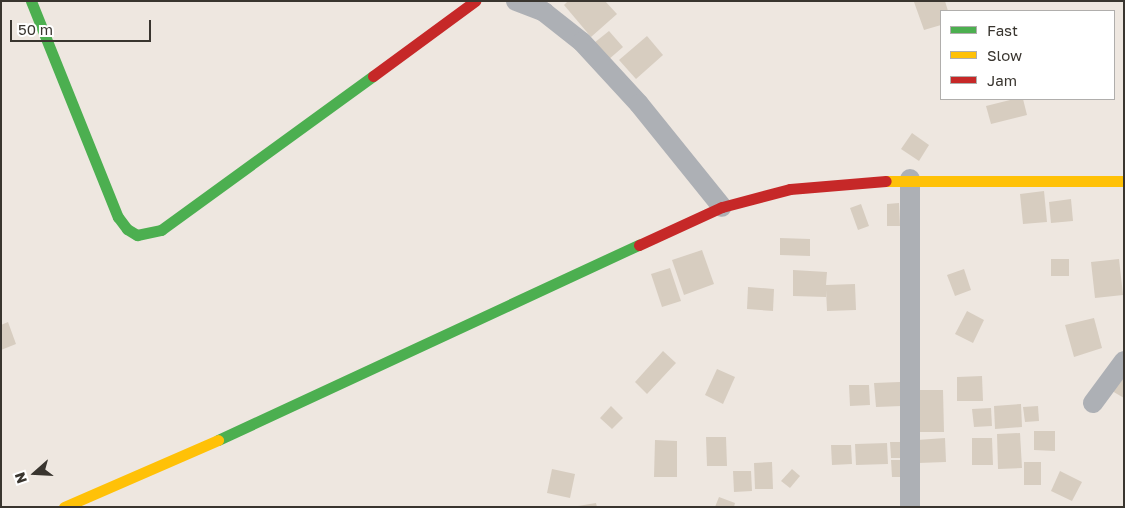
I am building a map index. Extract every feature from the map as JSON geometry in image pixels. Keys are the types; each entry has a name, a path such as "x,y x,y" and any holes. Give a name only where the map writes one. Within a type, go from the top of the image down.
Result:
{"street":[{"path":"31,1 118,217 127,229 137,234 149,235 161,230 475,1"},
{"path":"516,1 544,12 582,42 639,104 722,207"},
{"path":"910,179 910,507"},
{"path":"64,507 203,447 722,207 790,189 910,179 1124,181"},
{"path":"1093,403 1124,361"}],"building":[{"path":"568,1 605,1 617,14 591,37 564,5"},
{"path":"945,1 948,10 940,10 940,25 924,30 914,2"},
{"path":"609,31 623,47 608,60 594,43"},
{"path":"647,36 663,55 636,79 619,60"},
{"path":"1010,100 1023,100 1027,115 991,124 986,106"},
{"path":"912,133 929,145 919,161 901,149"},
{"path":"1044,191 1047,222 1023,224 1020,194"},
{"path":"1071,199 1073,221 1051,223 1049,202"},
{"path":"899,203 900,226 887,226 887,204"},
{"path":"861,204 869,226 858,230 850,208"},
{"path":"780,238 810,239 810,256 780,255"},
{"path":"702,250 714,284 684,295 672,260"},
{"path":"1051,259 1069,259 1069,276 1051,276"},
{"path":"1119,259 1123,295 1095,298 1091,262"},
{"path":"670,268 681,301 662,307 651,274"},
{"path":"964,269 971,290 955,296 947,275"},
{"path":"793,270 827,272 826,285 855,284 856,310 827,311 826,290 826,297 793,296"},
{"path":"748,287 774,289 773,311 747,309"},
{"path":"967,311 984,320 973,343 955,334"},
{"path":"1094,318 1102,348 1074,357 1065,325"},
{"path":"8,322 16,344 1,350 1,325"},
{"path":"663,351 676,363 647,394 635,382"},
{"path":"717,369 735,377 723,404 705,395"},
{"path":"1124,372 1124,398 1112,391"},
{"path":"982,376 983,401 957,401 957,377"},
{"path":"900,382 902,406 876,407 874,383"},
{"path":"849,385 869,385 870,405 850,406"},
{"path":"919,390 943,390 944,432 920,432"},
{"path":"1021,404 1022,427 995,429 994,406"},
{"path":"611,406 623,418 612,429 600,418"},
{"path":"1038,406 1039,421 1025,422 1023,407"},
{"path":"991,408 992,426 974,427 972,409"},
{"path":"1034,431 1055,431 1055,451 1034,450"},
{"path":"1020,433 1022,468 998,469 997,434"},
{"path":"706,437 726,437 727,466 707,466"},
{"path":"945,438 946,462 918,463 917,440"},
{"path":"972,438 992,438 993,465 972,465"},
{"path":"655,440 677,441 677,477 654,477"},
{"path":"890,442 901,442 902,458 891,458"},
{"path":"887,443 888,464 856,465 855,444"},
{"path":"831,445 851,445 852,464 832,465"},
{"path":"891,460 902,460 903,477 892,477"},
{"path":"772,462 773,489 755,489 754,463"},
{"path":"1024,462 1041,462 1041,485 1024,485"},
{"path":"552,469 575,474 570,498 547,493"},
{"path":"792,469 800,476 790,488 781,481"},
{"path":"733,471 751,471 752,491 734,492"},
{"path":"1060,471 1082,482 1072,501 1051,491"},
{"path":"719,497 735,503 734,507 715,507"},
{"path":"596,503 597,507 578,507 578,506"}],"traffic: fast":[{"path":"31,1 118,217 127,229 137,235 161,230 373,76"},
{"path":"218,440 639,245"}],"traffic: slow":[{"path":"886,181 1124,181"},
{"path":"64,507 218,440"}],"traffic: jam":[{"path":"373,76 475,1"},
{"path":"639,245 722,207 790,189 886,181"}]}
